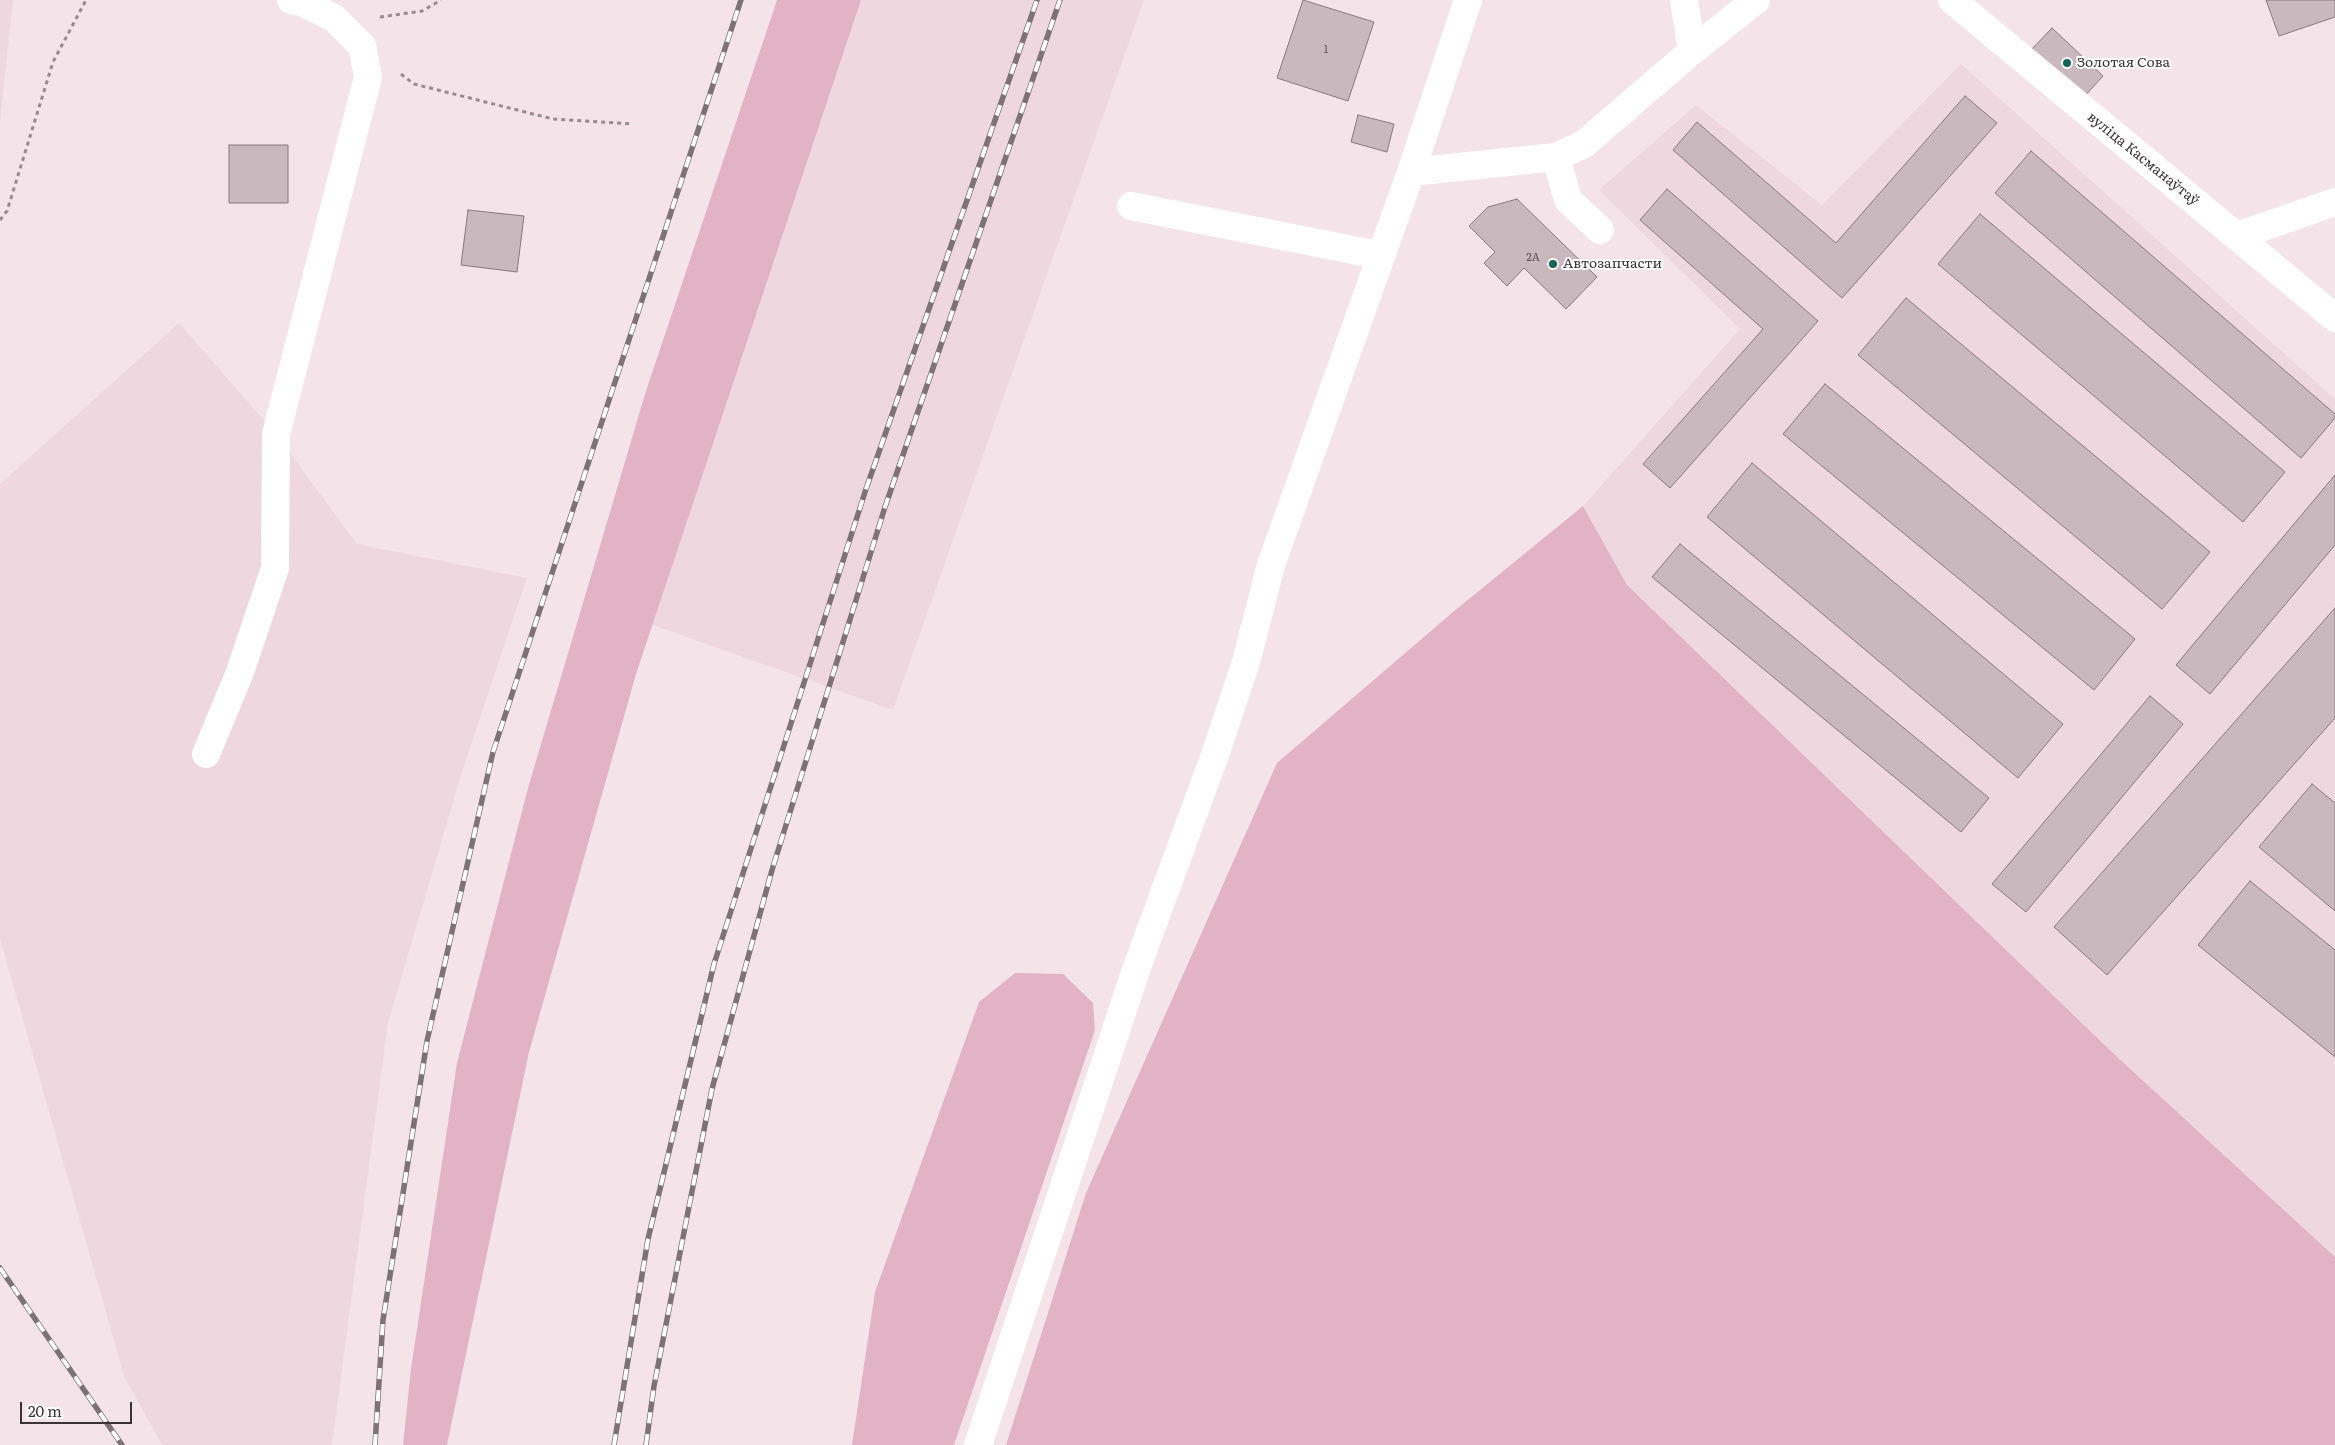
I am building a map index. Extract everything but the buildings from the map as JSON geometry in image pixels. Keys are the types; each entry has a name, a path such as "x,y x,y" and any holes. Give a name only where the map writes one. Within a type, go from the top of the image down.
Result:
{"street":[{"path":"206,754 240,672 275,568 276,434 368,77 362,46 334,18 302,2 291,0"},
{"path":"978,1445 1137,967 1216,752 1243,671 1272,565 1381,257 1468,0"},
{"path":"1684,0 1692,51"},
{"path":"1410,172 1556,157 1584,144 1692,51 1756,0"},
{"name":"вуліца Касманаўтаў","path":"1964,3 2335,318"},
{"path":"1556,157 1568,200 1600,230"},
{"path":"2237,236 2335,202"},
{"path":"1131,206 1381,257"}],"path":[{"path":"0,220 7,211 53,62 86,0"},
{"path":"334,18 383,17 422,11 441,0"},
{"path":"362,46 414,84 553,119 632,124"}],"shaded area":[{"path":"0,0 13,0 0,123"},
{"path":"777,0 861,0 636,674 529,1052 447,1445 403,1445 411,1369 457,1063 528,788 646,391"},
{"path":"826,0 1144,0 893,710 610,610"},
{"path":"1961,64 2335,399 2335,1257 2114,1054 1627,585 1583,506 1740,329 1599,190 1696,105 1822,205"},
{"path":"179,323 276,434 357,544 527,578 462,772 388,1023 332,1445 162,1445 124,1376 0,939 0,484"},
{"path":"1583,506 1627,585 2114,1054 2335,1257 2335,1445 1006,1445 1086,1193 1277,763 1453,612"},
{"path":"1015,973 1063,974 1093,1003 1095,1030 954,1445 852,1445 875,1292 979,1002"}],"railway":[{"path":"375,1445 383,1320 427,1041 493,752 741,0"},
{"path":"614,1445 648,1239 714,964 866,489 1037,0"},
{"path":"646,1445 654,1386 712,1089 772,870 885,507 1060,0"},
{"path":"0,1268 122,1445"}],"place":[{"name":"Золотая Сова","path":"2067,63"},
{"name":"Автозапчасти","path":"1553,264"}]}
